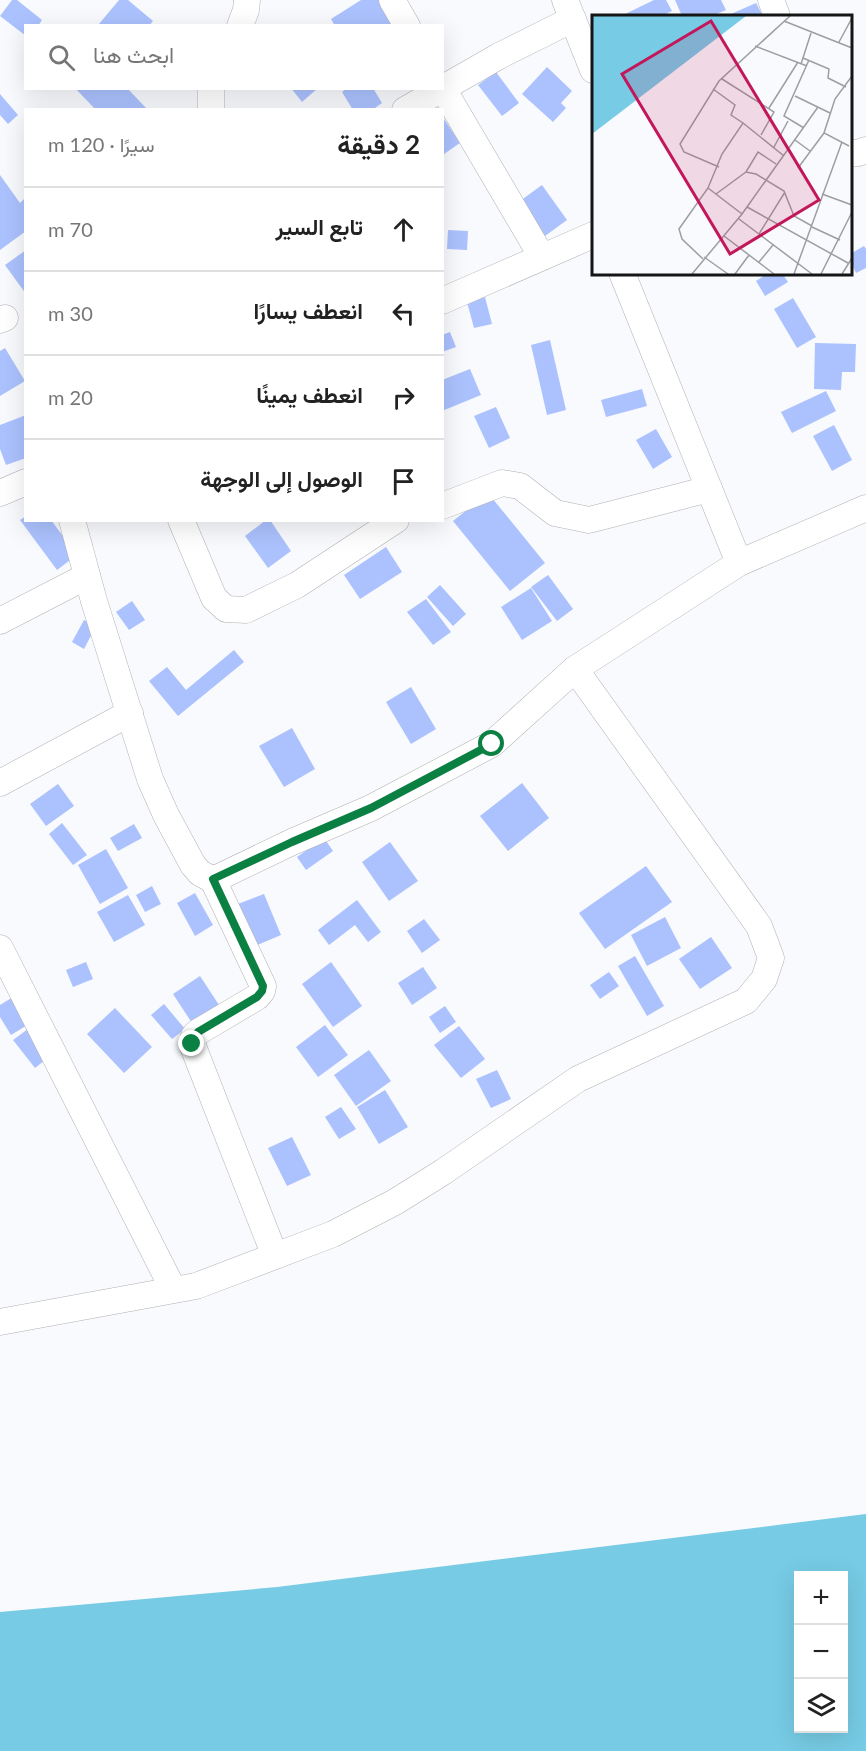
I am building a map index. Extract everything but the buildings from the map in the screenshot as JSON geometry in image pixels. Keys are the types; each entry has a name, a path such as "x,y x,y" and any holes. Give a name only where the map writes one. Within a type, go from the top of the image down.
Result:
{"street":[{"path":"241,24 247,0"},
{"path":"392,0 406,24"},
{"path":"771,0 777,15"},
{"path":"444,87 499,56 569,10 592,67"},
{"path":"211,108 212,90"},
{"path":"408,108 440,90"},
{"path":"444,90 542,257"},
{"path":"851,153 866,150"},
{"path":"444,300 592,235"},
{"path":"622,274 740,563"},
{"path":"0,493 24,483"},
{"path":"444,505 502,483 520,486 555,513 589,520 709,489"},
{"path":"213,879 371,808 492,744 575,669 740,563 866,508"},
{"path":"73,522 150,779 193,865 200,873 213,879 263,986 257,997 198,1032 192,1044 274,1256"},
{"path":"182,522 214,598 226,609 246,610 297,585 393,522"},
{"path":"0,621 87,576"},
{"path":"0,1322 196,1286 333,1234 395,1202 443,1172 578,1079 746,1001 764,980 771,958 759,926 575,669"},
{"path":"0,783 130,713"},
{"path":"0,948 173,1289"}],"water":[{"path":"866,1514 866,1751 0,1751 0,1612 277,1587"}],"route":[{"path":"192,1044 198,1032 257,997 263,986 213,879 371,808 492,744"}]}
